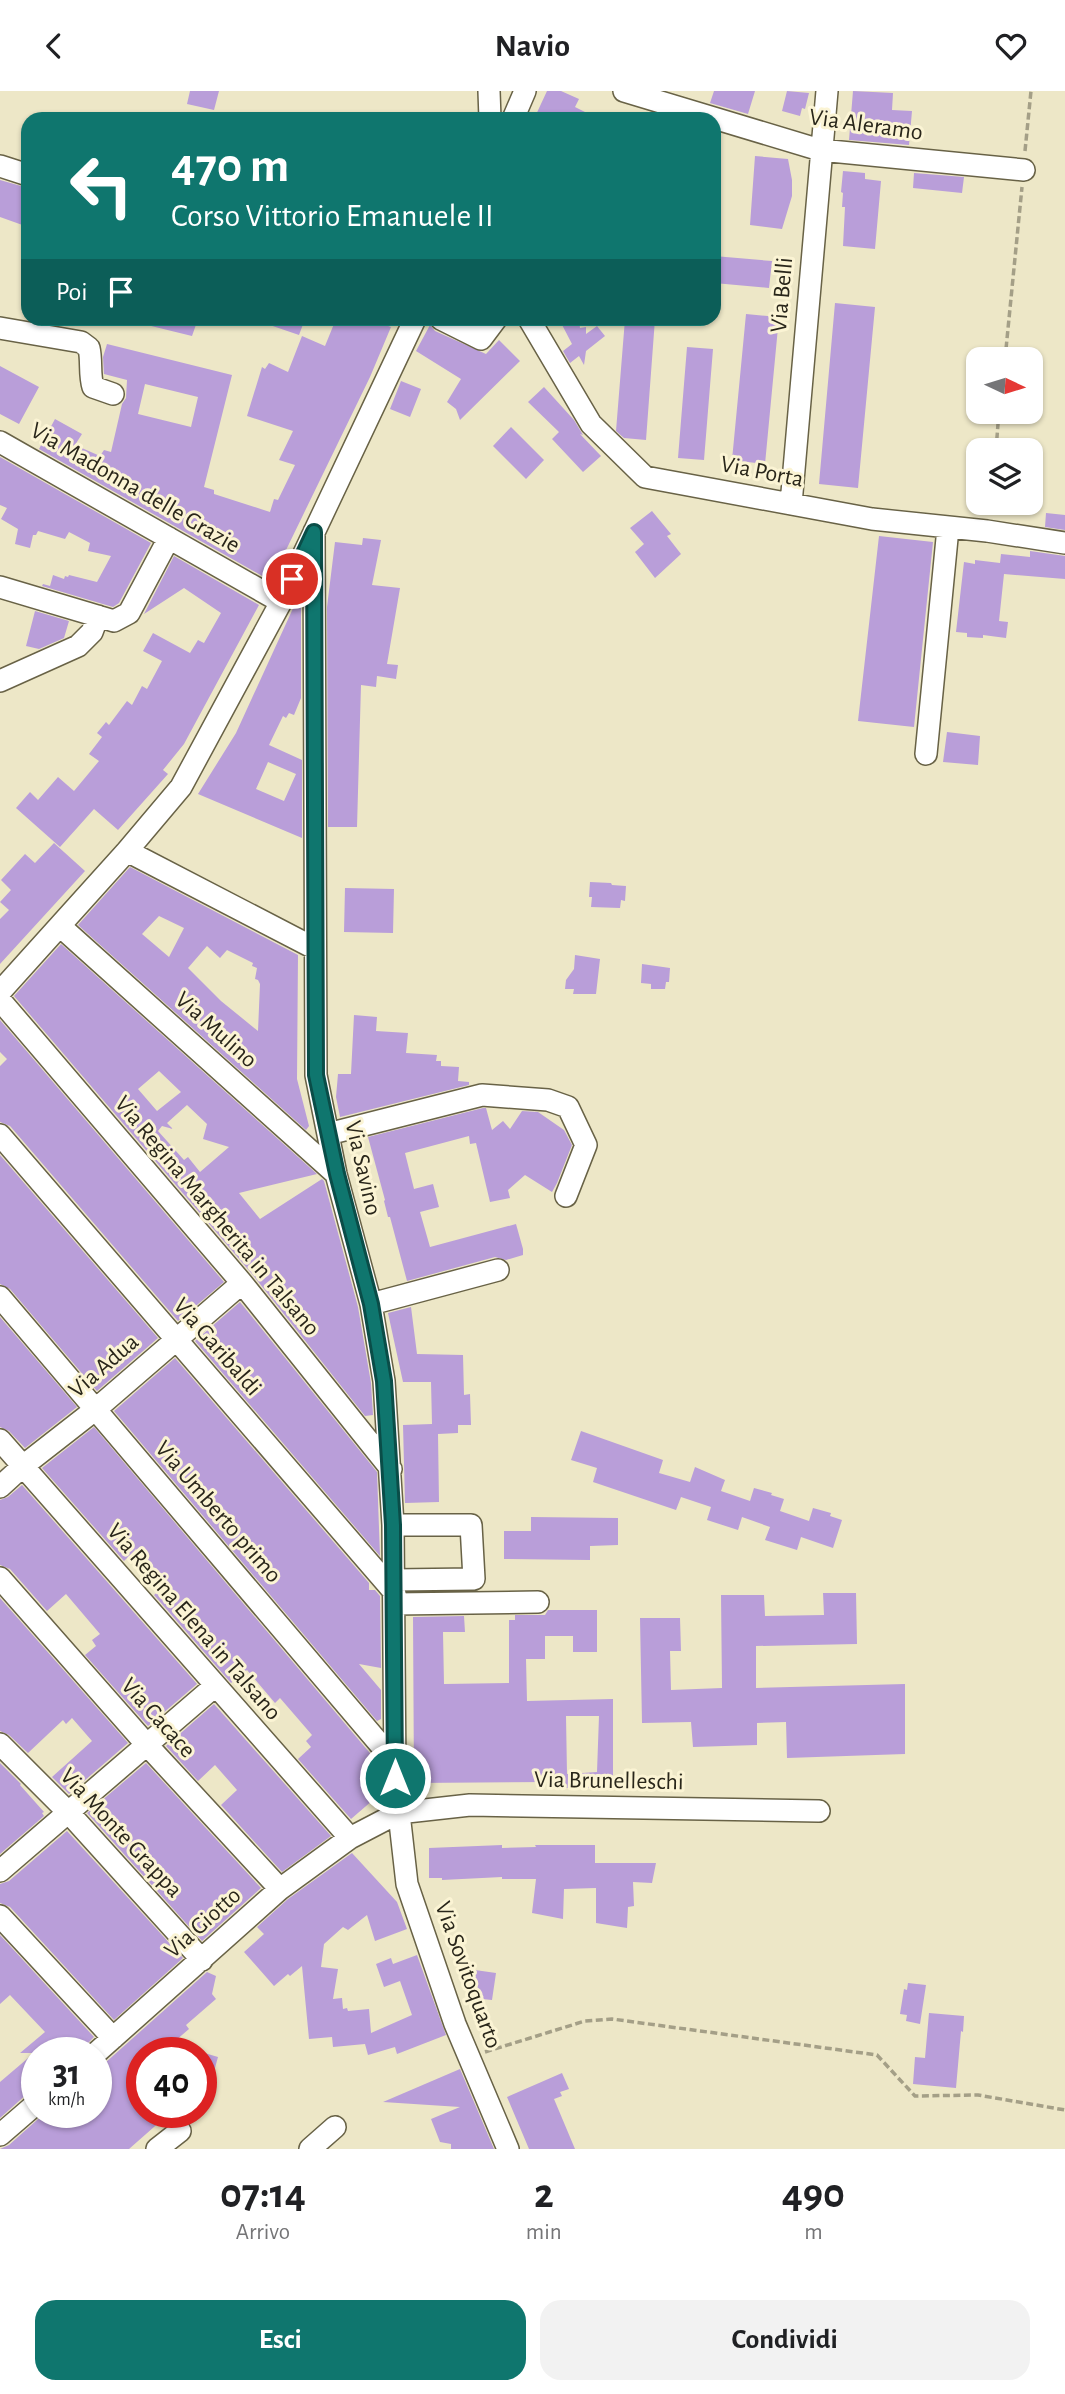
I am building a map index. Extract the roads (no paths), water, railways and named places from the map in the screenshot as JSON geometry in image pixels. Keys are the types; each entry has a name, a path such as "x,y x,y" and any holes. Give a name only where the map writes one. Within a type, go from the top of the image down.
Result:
{"street":[{"path":"489,91 489,112"},
{"path":"516,112 525,91"},
{"name":"Via Aleramo","path":"624,91 694,112"},
{"name":"Via Belli","path":"791,504 827,91"},
{"name":"Via Aleramo","path":"721,120 820,150 1024,170"},
{"path":"0,166 21,173"},
{"path":"0,992 181,787 281,602 412,326"},
{"path":"455,326 481,339 491,326"},
{"name":"Via Porta","path":"532,326 591,424 645,477 872,519 1065,543"},
{"path":"0,328 81,342 89,348 93,387 113,394"},
{"name":"Via Madonna delle Grazie","path":"0,442 281,602"},
{"path":"926,754 948,528"},
{"name":"Via Savino","path":"314,532 316,1075 337,1174 371,1304 384,1381 393,1525 395,1762 398,1813"},
{"path":"0,587 114,621 129,613 169,538"},
{"path":"0,681 78,646 92,632 98,616"},
{"path":"127,851 314,948"},
{"name":"Via Mulino","path":"60,926 337,1174"},
{"name":"Via Regina Margherita in Talsano","path":"0,1000 242,1283 391,1469"},
{"path":"328,1134 482,1095 548,1100 568,1107 586,1145 566,1196"},
{"name":"Via Garibaldi","path":"0,1135 394,1592"},
{"path":"371,1304 498,1270"},
{"name":"Via Adua","path":"0,1487 96,1409 242,1283"},
{"name":"Via Umberto primo","path":"0,1297 395,1762"},
{"name":"Via Regina Elena in Talsano","path":"0,1440 350,1838"},
{"path":"393,1525 471,1525 474,1579 394,1592"},
{"name":"Via Cacace","path":"0,1578 146,1745 280,1889"},
{"path":"394,1592 537,1602"},
{"path":"0,1871 215,1686"},
{"name":"Via Monte Grappa","path":"0,1744 69,1813 202,1960"},
{"name":"Via Brunelleschi","path":"398,1813 470,1805 819,1811"},
{"name":"Via Giotto","path":"114,2038 280,1889 350,1838 398,1813"},
{"name":"Via Sovitoquarto","path":"398,1813 407,1884 455,2024 508,2149"},
{"path":"0,1916 114,2038"},
{"path":"0,2135 21,2117"},
{"path":"310,2149 335,2127"},
{"path":"157,2149 180,2131"}]}
